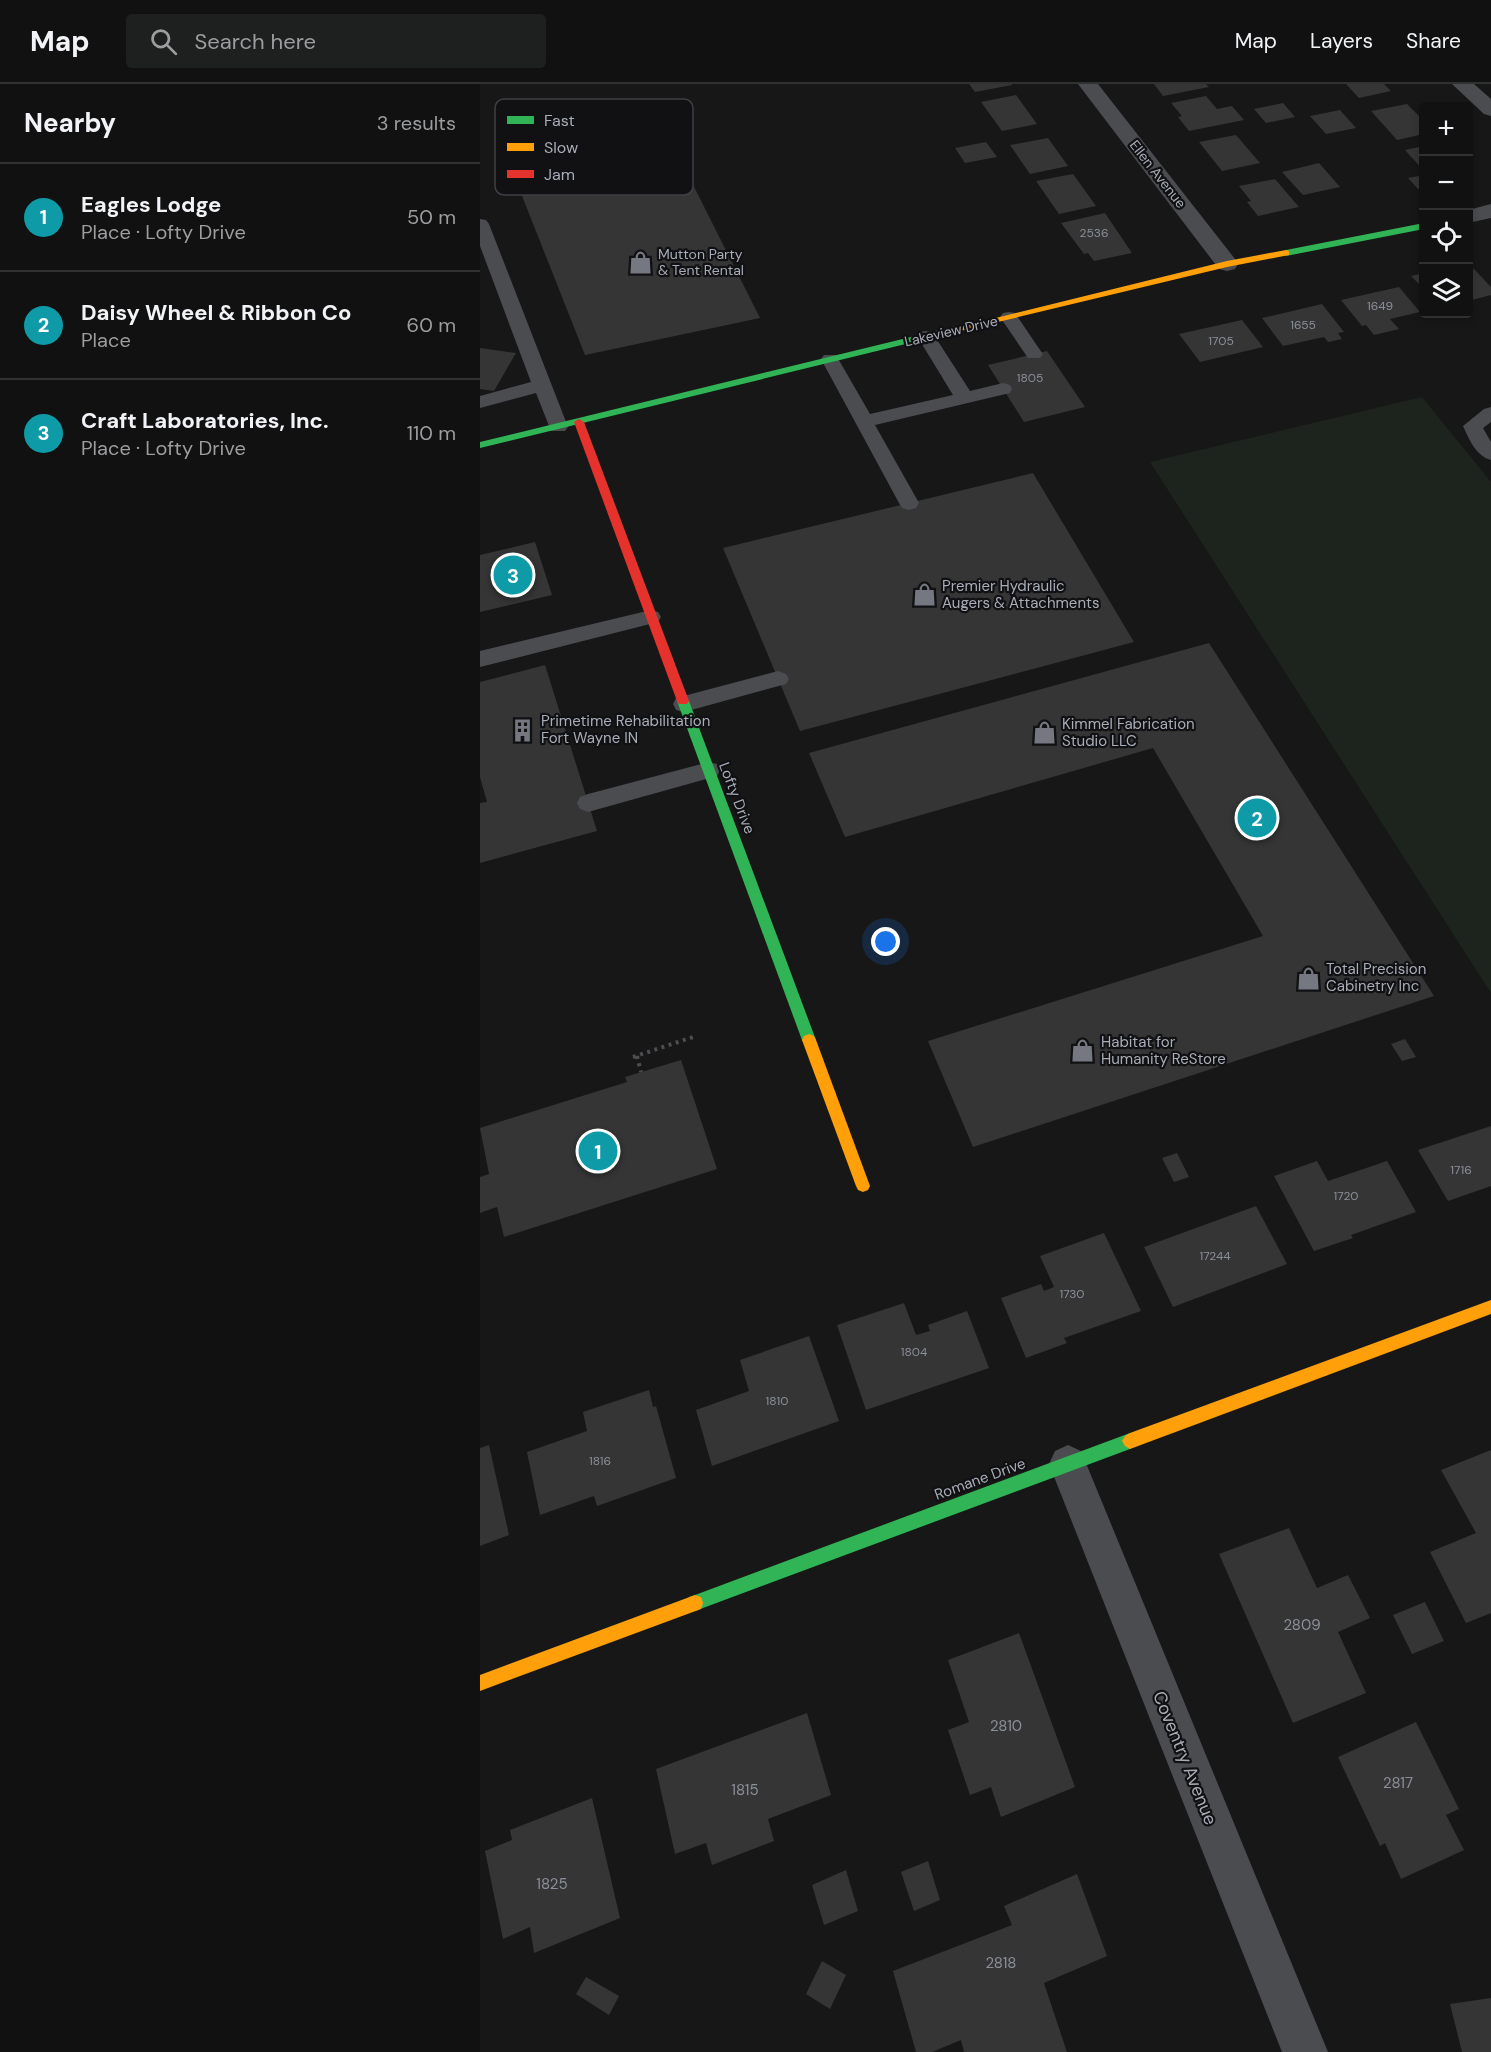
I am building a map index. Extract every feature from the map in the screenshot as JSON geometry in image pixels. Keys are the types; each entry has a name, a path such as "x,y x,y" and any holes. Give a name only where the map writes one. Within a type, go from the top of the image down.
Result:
{"street":[{"name":"Ellen Avenue","path":"1088,84 1227,264"},
{"path":"1462,84 1491,110"},
{"path":"1473,216 1491,212"},
{"name":"Lakeview Drive","path":"480,445 1097,294 1227,264 1419,227"},
{"name":"Lofty Drive","path":"579,422 863,1186"},
{"name":"Romane Drive","path":"480,1683 1491,1307"},
{"name":"Coventry Avenue","path":"1068,1464 1305,2052"}],"lane":[{"path":"480,224 558,427"},
{"path":"1009,317 1034,354"},
{"path":"926,336 965,398"},
{"path":"830,359 909,503"},
{"path":"480,402 543,385"},
{"path":"865,421 1003,389"},
{"path":"1491,413 1473,426 1478,439 1491,454"},
{"path":"480,659 651,617"},
{"path":"684,704 778,679"},
{"path":"588,803 708,770"}],"path":[{"path":"641,1072 635,1056 693,1037"}],"shaded area":[{"path":"1422,397 1491,482 1491,993 1150,462"}],"building":[{"path":"969,84 1012,84 1012,85 975,92"},
{"path":"1154,84 1206,84 1209,87 1163,96"},
{"path":"1346,84 1384,84 1391,91 1359,98"},
{"path":"1016,95 1037,124 1002,131 981,102"},
{"path":"1206,96 1217,109 1232,106 1244,120 1189,131 1178,117 1182,116 1171,103"},
{"path":"1283,103 1295,117 1266,123 1254,109"},
{"path":"1407,104 1419,116 1419,135 1397,140 1371,111"},
{"path":"1340,110 1356,128 1326,134 1310,116"},
{"path":"1236,135 1260,163 1222,171 1199,142"},
{"path":"1048,138 1068,166 1030,174 1010,145"},
{"path":"986,142 997,157 965,163 955,148"},
{"path":"1419,147 1419,165 1405,150"},
{"path":"1319,163 1340,187 1303,195 1282,172"},
{"path":"1073,174 1096,206 1059,214 1036,181"},
{"path":"1419,176 1419,189 1418,189 1408,178"},
{"path":"1275,179 1299,207 1258,216 1247,202 1251,201 1239,186"},
{"name":"Mutton Party & Tent Rental","path":"693,185 760,318 585,355 522,195 693,195"},
{"path":"1105,213 1132,253 1094,261 1088,253 1084,254 1061,223"},
{"path":"1473,268 1491,287 1491,295 1473,300"},
{"path":"1419,274 1419,284 1411,276"},
{"path":"1399,287 1419,312 1390,319 1399,329 1374,335 1366,325 1362,326 1341,300"},
{"path":"1322,304 1344,332 1338,333 1342,339 1328,342 1324,337 1283,346 1262,318"},
{"path":"1242,320 1263,347 1200,362 1179,334"},
{"path":"480,348 516,353 494,391 480,389"},
{"path":"1047,351 1085,407 1024,422 988,365"},
{"name":"Premier Hydraulic Augers & Attachments","path":"1033,473 1134,642 800,731 723,548"},
{"path":"535,542 552,595 480,612 480,555"},
{"path":"1209,643 1434,996 973,1147 928,1041 1263,936 1153,748 845,837 809,753"},
{"name":"Primetime Rehabilitation Fort Wayne IN","path":"545,665 597,831 480,863 480,803 487,802 480,777 480,682"},
{"path":"1405,1039 1416,1057 1402,1061 1391,1044"},
{"path":"681,1060 717,1169 504,1237 497,1207 480,1213 480,1177 489,1174 480,1128 627,1082 625,1077"},
{"path":"1491,1126 1491,1186 1448,1201 1418,1150"},
{"path":"1177,1153 1189,1177 1174,1182 1162,1158"},
{"path":"1317,1161 1328,1181 1387,1161 1416,1212 1314,1251 1274,1176"},
{"path":"1256,1206 1287,1264 1173,1307 1144,1247"},
{"path":"1104,1233 1141,1311 1064,1338 1067,1343 1026,1358 1001,1298 1041,1284 1044,1291 1054,1287 1040,1256"},
{"path":"904,1303 916,1335 930,1331 928,1325 967,1311 989,1368 866,1410 837,1325"},
{"path":"809,1336 839,1421 712,1466 696,1410 749,1391 740,1360"},
{"path":"649,1390 653,1407 656,1406 676,1478 597,1506 594,1496 540,1515 527,1452 587,1431 583,1412"},
{"path":"489,1445 509,1535 480,1546 480,1448"},
{"path":"1491,1450 1491,1613 1466,1623 1430,1552 1476,1533 1441,1470"},
{"path":"1289,1528 1317,1588 1348,1575 1370,1618 1338,1632 1366,1693 1293,1723 1219,1554"},
{"path":"1425,1602 1444,1641 1412,1654 1393,1615"},
{"path":"1019,1633 1075,1787 1001,1817 991,1787 970,1795 948,1730 969,1722 948,1660"},
{"path":"807,1713 831,1795 768,1819 774,1841 712,1865 706,1843 675,1854 656,1769"},
{"path":"1416,1722 1459,1809 1446,1815 1464,1850 1401,1879 1385,1843 1380,1846 1338,1757"},
{"path":"592,1798 620,1918 534,1953 530,1927 503,1939 485,1851 512,1840 510,1830"},
{"path":"928,1861 940,1900 914,1911 901,1872"},
{"path":"846,1870 858,1911 824,1925 812,1885"},
{"path":"1077,1874 1107,1956 1044,1983 1067,2052 964,2052 961,2040 932,2052 916,2052 893,1971 1012,1925 1004,1906"},
{"path":"822,1961 846,1975 830,2009 806,1994"},
{"path":"586,1977 619,1996 609,2015 576,1994"},
{"path":"1491,1998 1491,2052 1462,2052 1450,2004"}],"traffic: fast":[{"path":"1286,253 1419,227"},
{"path":"480,445 956,329"},
{"path":"683,701 809,1040"},
{"path":"695,1603 1130,1441"}],"traffic: slow":[{"path":"956,329 1227,264 1286,253"},
{"path":"809,1040 863,1186"},
{"path":"1130,1441 1491,1307"},
{"path":"480,1683 695,1603"}],"traffic: jam":[{"path":"579,422 683,701"}],"place":[{"name":"Mutton Party & Tent Rental","path":"640,262"},
{"name":"Craft Laboratories, Inc.","path":"513,575"},
{"name":"Premier Hydraulic Augers & Attachments","path":"924,595"},
{"name":"Primetime Rehabilitation Fort Wayne IN","path":"523,730"},
{"name":"Kimmel Fabrication Studio LLC","path":"1044,733"},
{"name":"Daisy Wheel & Ribbon Co","path":"1257,818"},
{"name":"Total Precision Cabinetry Inc","path":"1308,978"},
{"name":"Habitat for Humanity ReStore","path":"1083,1051"},
{"name":"Eagles Lodge","path":"598,1151"}]}
